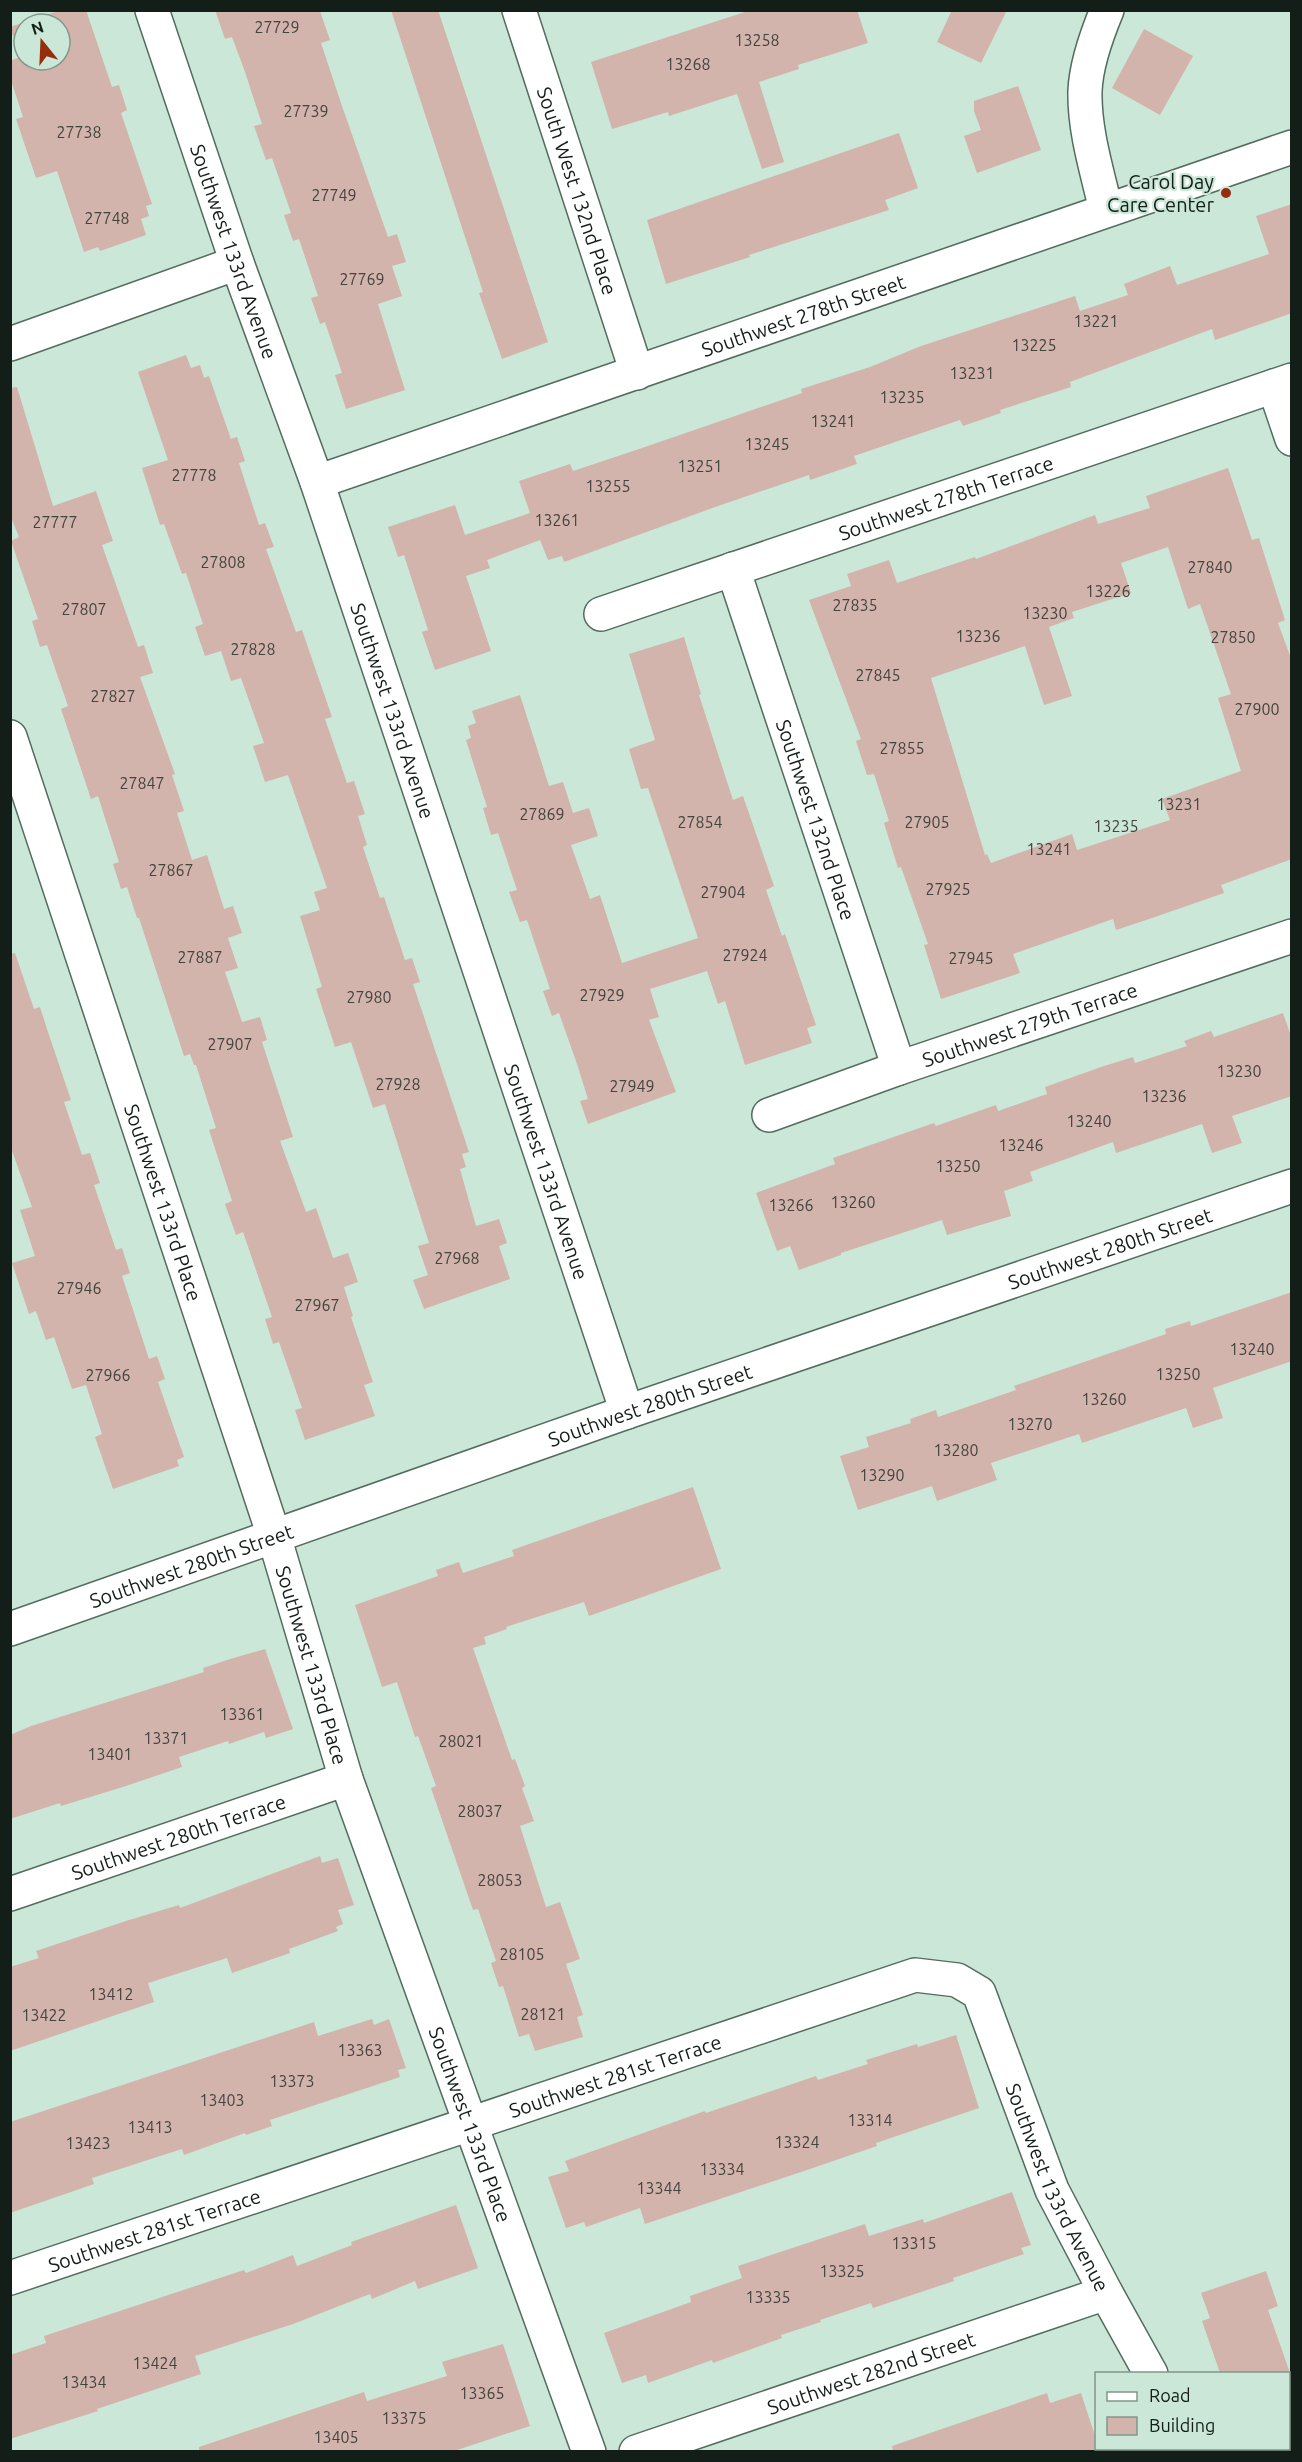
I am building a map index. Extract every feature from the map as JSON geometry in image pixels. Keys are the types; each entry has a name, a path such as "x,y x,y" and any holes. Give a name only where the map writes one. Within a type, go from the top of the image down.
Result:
{"street":[{"name":"Southwest 133rd Avenue","path":"152,10 237,263 317,482 627,1412"},
{"path":"1106,210 1091,147 1085,90 1096,34 1107,10"},
{"name":"South West 132nd Place","path":"525,12 637,373"},
{"name":"Southwest 278th Street","path":"317,482 1292,147"},
{"path":"10,344 237,263"},
{"path":"1283,383 1292,439"},
{"name":"Southwest 278th Terrace","path":"601,614 1283,383"},
{"name":"Southwest 132nd Place","path":"733,569 899,1068"},
{"name":"Southwest 133rd Place","path":"10,737 274,1536 346,1779 589,2451"},
{"name":"Southwest 279th Terrace","path":"769,1115 899,1068 1292,936"},
{"name":"Southwest 280th Street","path":"10,1629 627,1412 1292,1186"},
{"name":"Southwest 280th Terrace","path":"10,1894 346,1779"},
{"name":"Southwest 281st Terrace","path":"10,2278 915,1976 957,1980 979,1993"},
{"name":"Southwest 133rd Avenue","path":"979,1993 1052,2190 1150,2372"},
{"name":"Southwest 282nd Street","path":"636,2451 1106,2293"}],"building":[{"path":"86,10 112,87 119,85 127,110 121,113 152,204 146,206 149,216 141,219 146,235 100,251 98,247 84,252 57,171 36,178 16,119 23,117 10,77 10,61 12,60 12,72 72,72 72,12 55,12"},
{"path":"215,10 320,11 330,40 321,43 342,106 388,237 397,234 406,262 392,266 402,296 378,304 405,390 346,409 335,375 342,373 325,322 320,324 311,298 318,296 299,239 293,241 284,215 291,213 272,158 266,160 254,126 262,124 244,69 232,37 225,39"},
{"path":"391,10 438,10 548,342 502,359 479,293 483,292"},
{"path":"751,10 857,10 868,43 798,65 799,69 759,82 784,162 762,169 737,94 669,116 668,112 612,129 591,62"},
{"path":"952,10 1007,10 981,63 937,42"},
{"path":"1144,29 1193,56 1160,115 1112,88"},
{"path":"1018,86 1041,150 977,173 964,136 981,130 974,111 974,101"},
{"path":"899,133 918,188 885,200 889,210 666,284 647,220"},
{"path":"1292,204 1292,313 1215,340 1212,329 1070,382 1071,387 1000,410 1001,413 963,426 960,420 854,456 857,464 810,480 809,475 564,562 562,556 548,560 540,540 487,560 490,568 466,576 491,651 435,670 422,632 428,630 404,555 398,557 388,527 455,505 465,535 530,513 519,481 570,464 573,471 802,393 801,389 870,367 921,346 1075,296 1080,311 1128,295 1124,284 1170,266 1177,285 1269,254 1256,216"},
{"path":"186,355 191,368 200,365 204,378 209,376 231,439 237,437 245,461 239,463 259,525 265,523 274,547 266,549 296,632 302,630 332,717 325,719 347,783 354,781 365,814 358,816 367,845 363,847 380,898 384,897 405,960 412,958 420,982 413,984 469,1152 462,1154 466,1167 460,1169 476,1226 499,1219 507,1243 499,1246 510,1279 424,1309 413,1280 428,1275 418,1246 429,1243 385,1104 373,1108 351,1042 335,1047 316,989 322,987 300,916 320,910 314,892 327,888 288,775 265,782 253,746 264,743 241,678 231,681 221,651 205,656 195,627 203,624 186,573 182,574 164,524 160,525 142,468 168,460 138,372"},
{"path":"17,387 53,506 96,491 113,541 102,545 138,647 144,645 153,673 140,677 175,774 172,775 184,811 177,813 192,860 207,855 224,909 233,906 242,933 228,938 238,968 225,972 242,1022 260,1017 267,1040 262,1042 293,1137 280,1141 306,1212 316,1208 333,1258 348,1253 358,1282 344,1287 353,1316 351,1317 373,1382 364,1385 375,1416 305,1440 295,1410 302,1408 279,1342 273,1344 265,1319 272,1317 243,1232 236,1235 225,1204 232,1201 209,1130 216,1128 196,1065 190,1054 184,1056 139,918 137,918 127,887 121,889 113,864 119,862 98,796 91,799 61,709 68,706 47,645 40,647 32,621 38,619 11,541 19,537 10,515 10,388"},
{"path":"1228,468 1252,540 1259,538 1285,620 1278,623 1292,661 1292,859 1221,885 1224,893 1152,918 1116,930 1113,919 1013,954 1020,973 941,999 924,945 928,944 901,867 898,868 884,823 889,821 874,774 867,775 856,741 861,739 809,600 851,586 847,574 889,560 897,583 975,557 976,559 1095,515 1098,524 1150,508 1146,496","holes":["1168,547 1188,609 1200,604 1231,694 1218,698 1241,771 1162,799 1170,820 1077,850 1072,834 991,863 987,854 985,855 931,678 1025,646 1044,705 1072,696 1049,627 1074,618 1072,612 1131,593 1121,563"]},
{"path":"684,637 701,694 699,695 733,800 743,796 774,886 766,890 782,936 785,934 816,1025 807,1028 812,1043 745,1065 725,1001 718,1004 707,971 650,989 659,1017 649,1020 676,1092 588,1124 580,1101 588,1099 577,1064 559,1013 552,1016 543,991 550,989 527,920 520,922 509,892 517,890 498,833 491,835 483,808 487,807 466,740 471,738 468,726 476,723 472,711 520,695 549,786 563,782 573,813 589,808 598,836 571,845 590,899 600,895 622,963 698,938 648,788 641,789 629,749 655,740 629,654"},
{"path":"15,953 34,1009 40,1007 71,1100 64,1102 82,1155 90,1153 100,1183 94,1185 116,1250 122,1248 130,1273 122,1276 149,1359 157,1356 165,1379 158,1382 184,1457 177,1460 179,1466 113,1489 95,1437 102,1434 86,1385 72,1389 54,1337 46,1340 36,1311 29,1314 12,1263 35,1256 20,1210 32,1207 10,1145 10,954"},
{"path":"1283,1013 1292,1039 1292,1096 1232,1116 1242,1143 1212,1153 1202,1124 1116,1153 1113,1142 1030,1172 1033,1181 1004,1191 1011,1216 947,1235 942,1220 841,1253 841,1255 799,1270 790,1246 777,1251 756,1193 835,1164 833,1158 934,1123 936,1126 996,1105 998,1111 1047,1094 1045,1087 1101,1067 1133,1057 1135,1063 1187,1046 1184,1041 1211,1031 1214,1037"},
{"path":"1292,1292 1292,1361 1213,1388 1223,1418 1193,1428 1186,1408 1082,1443 1079,1434 991,1463 997,1480 937,1501 932,1486 858,1510 840,1456 869,1447 866,1437 911,1423 910,1419 936,1410 938,1417 1016,1390 1014,1386 1166,1334 1165,1329 1190,1321 1191,1326"},
{"path":"693,1487 721,1569 589,1616 584,1602 506,1627 507,1629 484,1637 486,1644 473,1648 512,1760 515,1759 525,1786 522,1788 534,1821 520,1826 546,1907 560,1902 580,1959 566,1964 583,2015 577,2017 583,2037 535,2051 529,2034 519,2037 503,1986 499,1987 491,1963 496,1961 478,1909 473,1910 431,1788 436,1786 418,1736 415,1737 397,1682 382,1687 355,1605 438,1576 436,1570 459,1562 463,1573 514,1556 512,1550"},
{"path":"265,1649 293,1729 266,1738 264,1732 229,1744 228,1741 179,1757 182,1767 61,1806 60,1803 10,1819 10,1735 31,1726 204,1672 203,1668"},
{"path":"320,1856 322,1863 338,1858 354,1905 338,1910 343,1924 336,1927 338,1931 289,1949 290,1953 232,1973 227,1958 148,1983 154,2002 10,2051 10,1967 39,1958 36,1951 179,1905 180,1908"},
{"path":"372,2019 374,2025 389,2019 406,2068 398,2070 400,2077 270,2120 272,2126 246,2135 245,2133 184,2155 182,2149 92,2178 94,2184 10,2213 10,2122 314,2022 318,2036"},
{"path":"956,2035 979,2108 876,2143 877,2146 645,2224 640,2208 586,2227 584,2222 566,2228 548,2177 569,2171 565,2161 705,2111 706,2113 816,2076 818,2080 868,2064 866,2060"},
{"path":"1012,2192 1031,2245 1021,2248 1024,2254 953,2278 954,2281 873,2308 871,2303 820,2320 821,2322 781,2335 782,2338 713,2363 712,2360 648,2383 646,2375 622,2383 604,2333 691,2302 690,2296 742,2278 738,2266 865,2224 869,2236 923,2219 924,2223"},
{"path":"456,2205 478,2268 418,2289 415,2281 372,2299 370,2294 293,2324 195,2356 201,2374 97,2409 98,2411 10,2439 10,2355 46,2343 44,2336 244,2270 246,2273 293,2255 297,2266 352,2245 351,2242"},
{"path":"1266,2271 1278,2306 1268,2310 1290,2372 1220,2372 1202,2321 1210,2318 1201,2293"},
{"path":"503,2344 530,2426 454,2451 199,2451 199,2447 364,2392 367,2401 447,2376 442,2362"},
{"path":"1047,2393 1050,2403 1081,2393 1095,2436 1095,2450 1101,2451 893,2451 892,2446"}],"place":[{"name":"Carol Day Care Center","path":"1226,193"}]}
